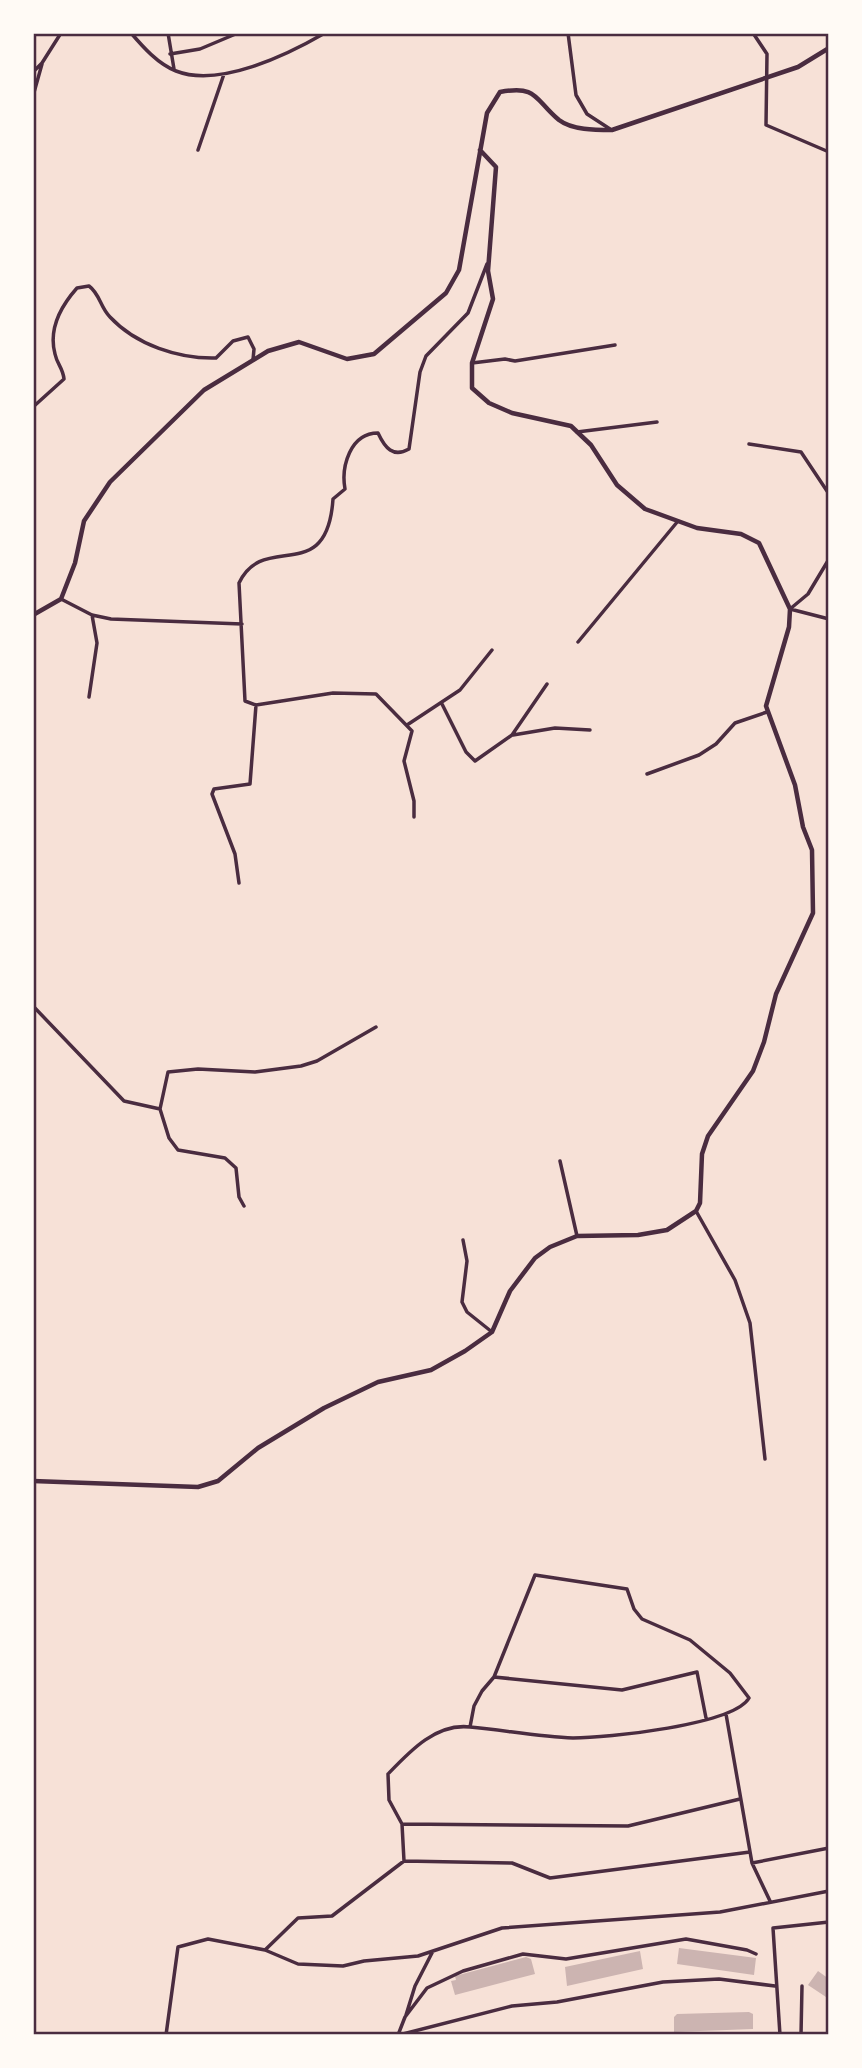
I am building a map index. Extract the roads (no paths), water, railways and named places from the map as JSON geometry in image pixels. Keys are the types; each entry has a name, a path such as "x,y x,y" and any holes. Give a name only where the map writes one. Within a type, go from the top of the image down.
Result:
{"street":[{"path":"33,96 43,63 61,33"},
{"path":"131,33 146,51 175,71 206,78 295,48 325,33"},
{"path":"168,33 175,71"},
{"path":"170,54 200,49 238,33"},
{"path":"568,33 576,95 587,114 611,130"},
{"path":"753,33 767,54 769,78 766,125 829,152"},
{"path":"33,615 61,599 75,564 84,522 110,482 204,390 268,351 299,342 347,359 374,354 446,293 459,270 488,113 500,92 521,88 538,96 560,121 591,130 611,130 769,78 798,67 829,48"},
{"path":"33,72 43,63"},
{"path":"198,150 224,74"},
{"path":"33,1481 198,1487 218,1481 258,1448 324,1408 378,1382 431,1370 492,1332 510,1291 535,1258 550,1247 577,1237 667,1230 696,1212 700,1203 702,1154 708,1136 753,1071 765,1042 776,994 813,913 815,895 812,850 803,827 795,785 766,706 789,627 790,609 759,543 741,534 697,528 645,509 617,485 591,445 570,426 512,413 489,403 472,388 472,363 493,299 488,262 496,167 480,150"},
{"path":"414,817 414,801 404,761 412,731 376,694 333,693 256,705 246,701 243,692 239,583 248,568 277,556 314,548 321,543 327,533 332,499 345,489 344,459 354,446 372,433 378,433 384,446 393,453 401,454 409,449 419,372 426,356 468,313 488,262"},
{"path":"33,407 64,379 64,369 55,356 53,332 57,316 77,288 89,286 97,291 110,317 155,347 190,359 216,358 233,341 248,337 254,349 253,360"},
{"path":"472,363 505,359 515,361 615,345"},
{"path":"577,432 657,422"},
{"path":"749,444 801,452 829,494"},
{"path":"578,642 678,521"},
{"path":"790,609 808,594 829,559"},
{"path":"61,599 92,615 111,619 242,624"},
{"path":"790,609 829,619"},
{"path":"89,697 97,643 92,615"},
{"path":"407,724 460,690 492,650"},
{"path":"442,704 472,761 482,758 512,734 547,684"},
{"path":"239,883 235,854 212,794 214,789 250,783 256,705"},
{"path":"647,774 699,755 716,744 735,723 767,712"},
{"path":"512,734 555,729 590,730"},
{"path":"33,1006 124,1101 160,1109"},
{"path":"244,1206 239,1197 236,1168 225,1158 178,1150 169,1138 160,1109 168,1072 198,1069 255,1072 302,1066 317,1061 376,1027"},
{"path":"560,1161 577,1237"},
{"path":"696,1212 735,1280 750,1323 765,1460"},
{"path":"463,1240 467,1261 462,1302 467,1312 492,1332"},
{"path":"404,1861 402,1824 389,1800 388,1774 413,1748 455,1725 470,1727 573,1738 652,1731 726,1714 744,1707 749,1698 730,1672 690,1640 642,1619 634,1609 627,1589 535,1575 494,1677 474,1706 470,1727"},
{"path":"494,1677 622,1690 697,1672 706,1719"},
{"path":"726,1714 752,1863 770,1901"},
{"path":"402,1824 628,1826 740,1800"},
{"path":"752,1863 829,1848"},
{"path":"265,1950 298,1918 332,1916 404,1861 513,1863 550,1878 750,1852"},
{"path":"166,2035 178,1947 208,1940 265,1950 298,1964 343,1966 433,1951 502,1928 720,1912 829,1891"},
{"path":"780,2035 773,1928 829,1922"},
{"path":"405,2017 427,1988 463,1971 523,1954 566,1959 686,1939 756,1954"},
{"path":"399,2035 415,1986 433,1951"},
{"path":"399,2035 512,2006 557,2002 663,1982 719,1979 775,1986"},
{"path":"801,2035 802,1986"}]}
